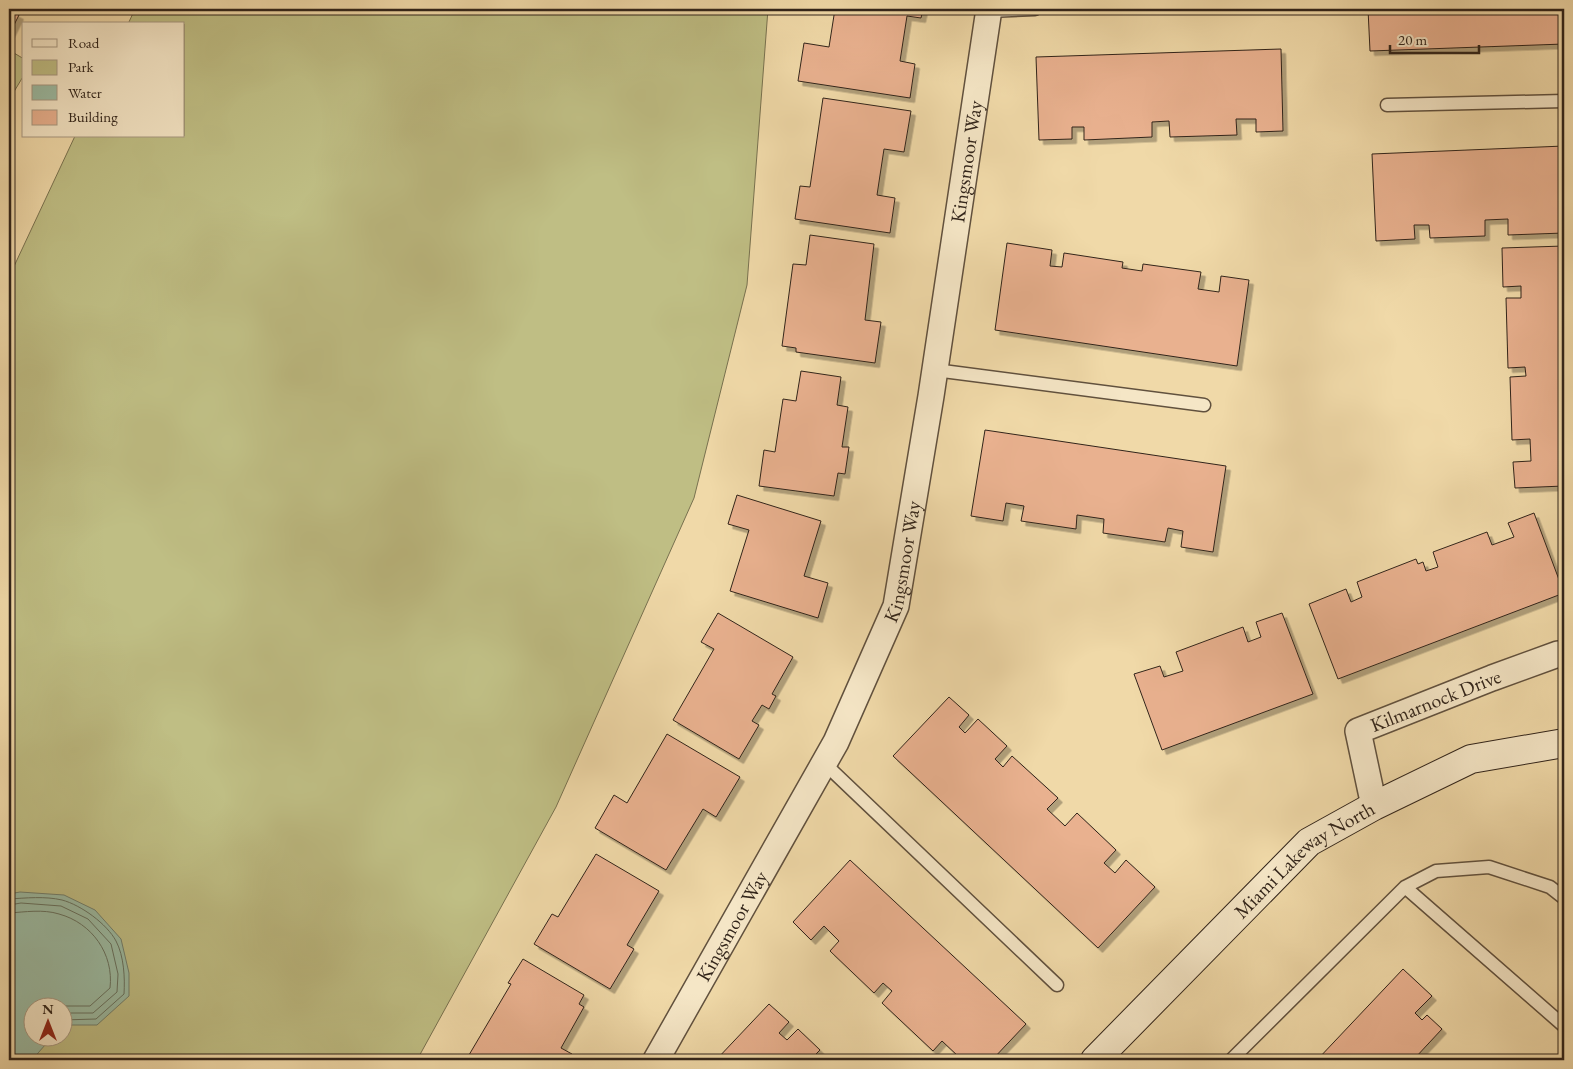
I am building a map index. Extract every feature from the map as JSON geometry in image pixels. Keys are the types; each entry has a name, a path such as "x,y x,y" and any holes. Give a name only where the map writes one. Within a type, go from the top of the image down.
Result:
{"street":[{"name":"Kingsmoor Way","path":"656,1060 836,742 896,606 935,370 988,10"},
{"name":"Kilmarnock Drive","path":"1374,806 1358,731 1558,654"},
{"name":"Miami Lakeway North","path":"1095,1060 1309,842 1374,806 1471,759 1564,742"}],"lane":[{"path":"988,10 1036,9"},
{"path":"1387,105 1564,101"},
{"path":"935,370 1204,405"},
{"path":"824,763 1057,985"},
{"path":"1231,1060 1405,888 1436,871 1489,867 1550,888 1564,898"},
{"path":"1405,888 1564,1026"}],"green space":[{"path":"135,9 768,9 747,285 694,498 556,807 417,1060 9,1060 9,277 74,138 185,138 185,22 129,22"},
{"path":"9,50 22,58 22,78 9,100"}],"water":[{"path":"20,892 64,895 95,910 121,939 129,973 129,996 97,1025 72,1025 72,996 22,996 22,1046 44,1046 32,1060 9,1060 9,894"}],"building":[{"path":"835,9 923,9 921,18 907,16 900,61 915,64 910,98 798,81 804,43 829,47"},
{"path":"1368,9 1564,9 1564,44 1370,51"},
{"path":"9,10 19,15 10,33 9,32"},
{"path":"1281,49 1283,131 1256,132 1256,119 1236,119 1237,135 1170,137 1169,121 1152,122 1152,137 1084,140 1084,127 1072,127 1072,139 1039,140 1036,57"},
{"path":"823,98 911,111 904,152 884,149 877,195 895,198 890,233 795,219 800,186 810,187"},
{"path":"1564,146 1564,233 1508,235 1508,219 1485,220 1485,236 1430,238 1429,225 1414,225 1415,239 1376,241 1372,154"},
{"path":"810,235 874,244 865,320 881,322 875,363 796,352 796,348 782,346 793,264 806,265"},
{"path":"1007,243 1052,250 1050,266 1062,267 1064,253 1123,262 1122,268 1142,271 1143,264 1201,272 1198,289 1219,292 1221,276 1249,280 1237,366 995,330"},
{"path":"1564,246 1564,486 1515,488 1513,462 1531,461 1530,439 1512,440 1510,377 1526,376 1525,367 1508,368 1506,298 1521,298 1521,286 1503,287 1502,248"},
{"path":"801,371 841,377 837,405 848,407 842,447 849,447 845,474 838,473 834,496 759,486 764,450 775,452 783,399 796,401"},
{"path":"985,430 1226,466 1213,552 1181,547 1183,531 1168,528 1165,542 1103,533 1104,519 1077,515 1076,529 1021,521 1024,506 1006,503 1003,521 971,516"},
{"path":"737,495 821,521 804,576 828,583 818,618 730,591 749,530 728,524"},
{"path":"1534,513 1564,593 1338,679 1309,604 1346,589 1351,602 1362,597 1357,582 1416,559 1418,564 1423,562 1426,571 1438,567 1433,552 1487,532 1492,545 1514,537 1508,523"},
{"path":"718,613 793,657 772,694 776,696 769,709 762,705 752,721 759,725 739,759 673,720 714,649 701,642"},
{"path":"1282,613 1313,694 1162,750 1134,674 1160,666 1164,677 1183,671 1176,652 1243,627 1248,642 1261,637 1256,622"},
{"path":"949,697 969,715 959,727 965,733 978,719 1007,746 995,759 1003,767 1012,756 1058,798 1047,809 1065,826 1077,813 1116,850 1104,863 1115,873 1126,860 1155,887 1098,948 893,756"},
{"path":"667,734 740,777 716,817 703,809 666,870 595,828 614,795 627,803"},
{"path":"596,854 659,891 627,945 634,949 610,989 534,944 552,914 558,917"},
{"path":"850,860 1026,1024 992,1060 956,1060 959,1057 942,1041 933,1051 882,1003 892,991 883,983 874,993 830,951 839,941 824,926 811,940 793,922"},
{"path":"523,959 584,995 579,1004 584,1007 561,1048 572,1054 568,1060 466,1060 511,984 508,983"},
{"path":"1403,969 1432,996 1415,1013 1422,1020 1427,1015 1442,1029 1415,1058 1418,1060 1317,1060"},
{"path":"769,1004 789,1022 779,1033 787,1040 798,1029 820,1050 810,1060 716,1060"}]}
